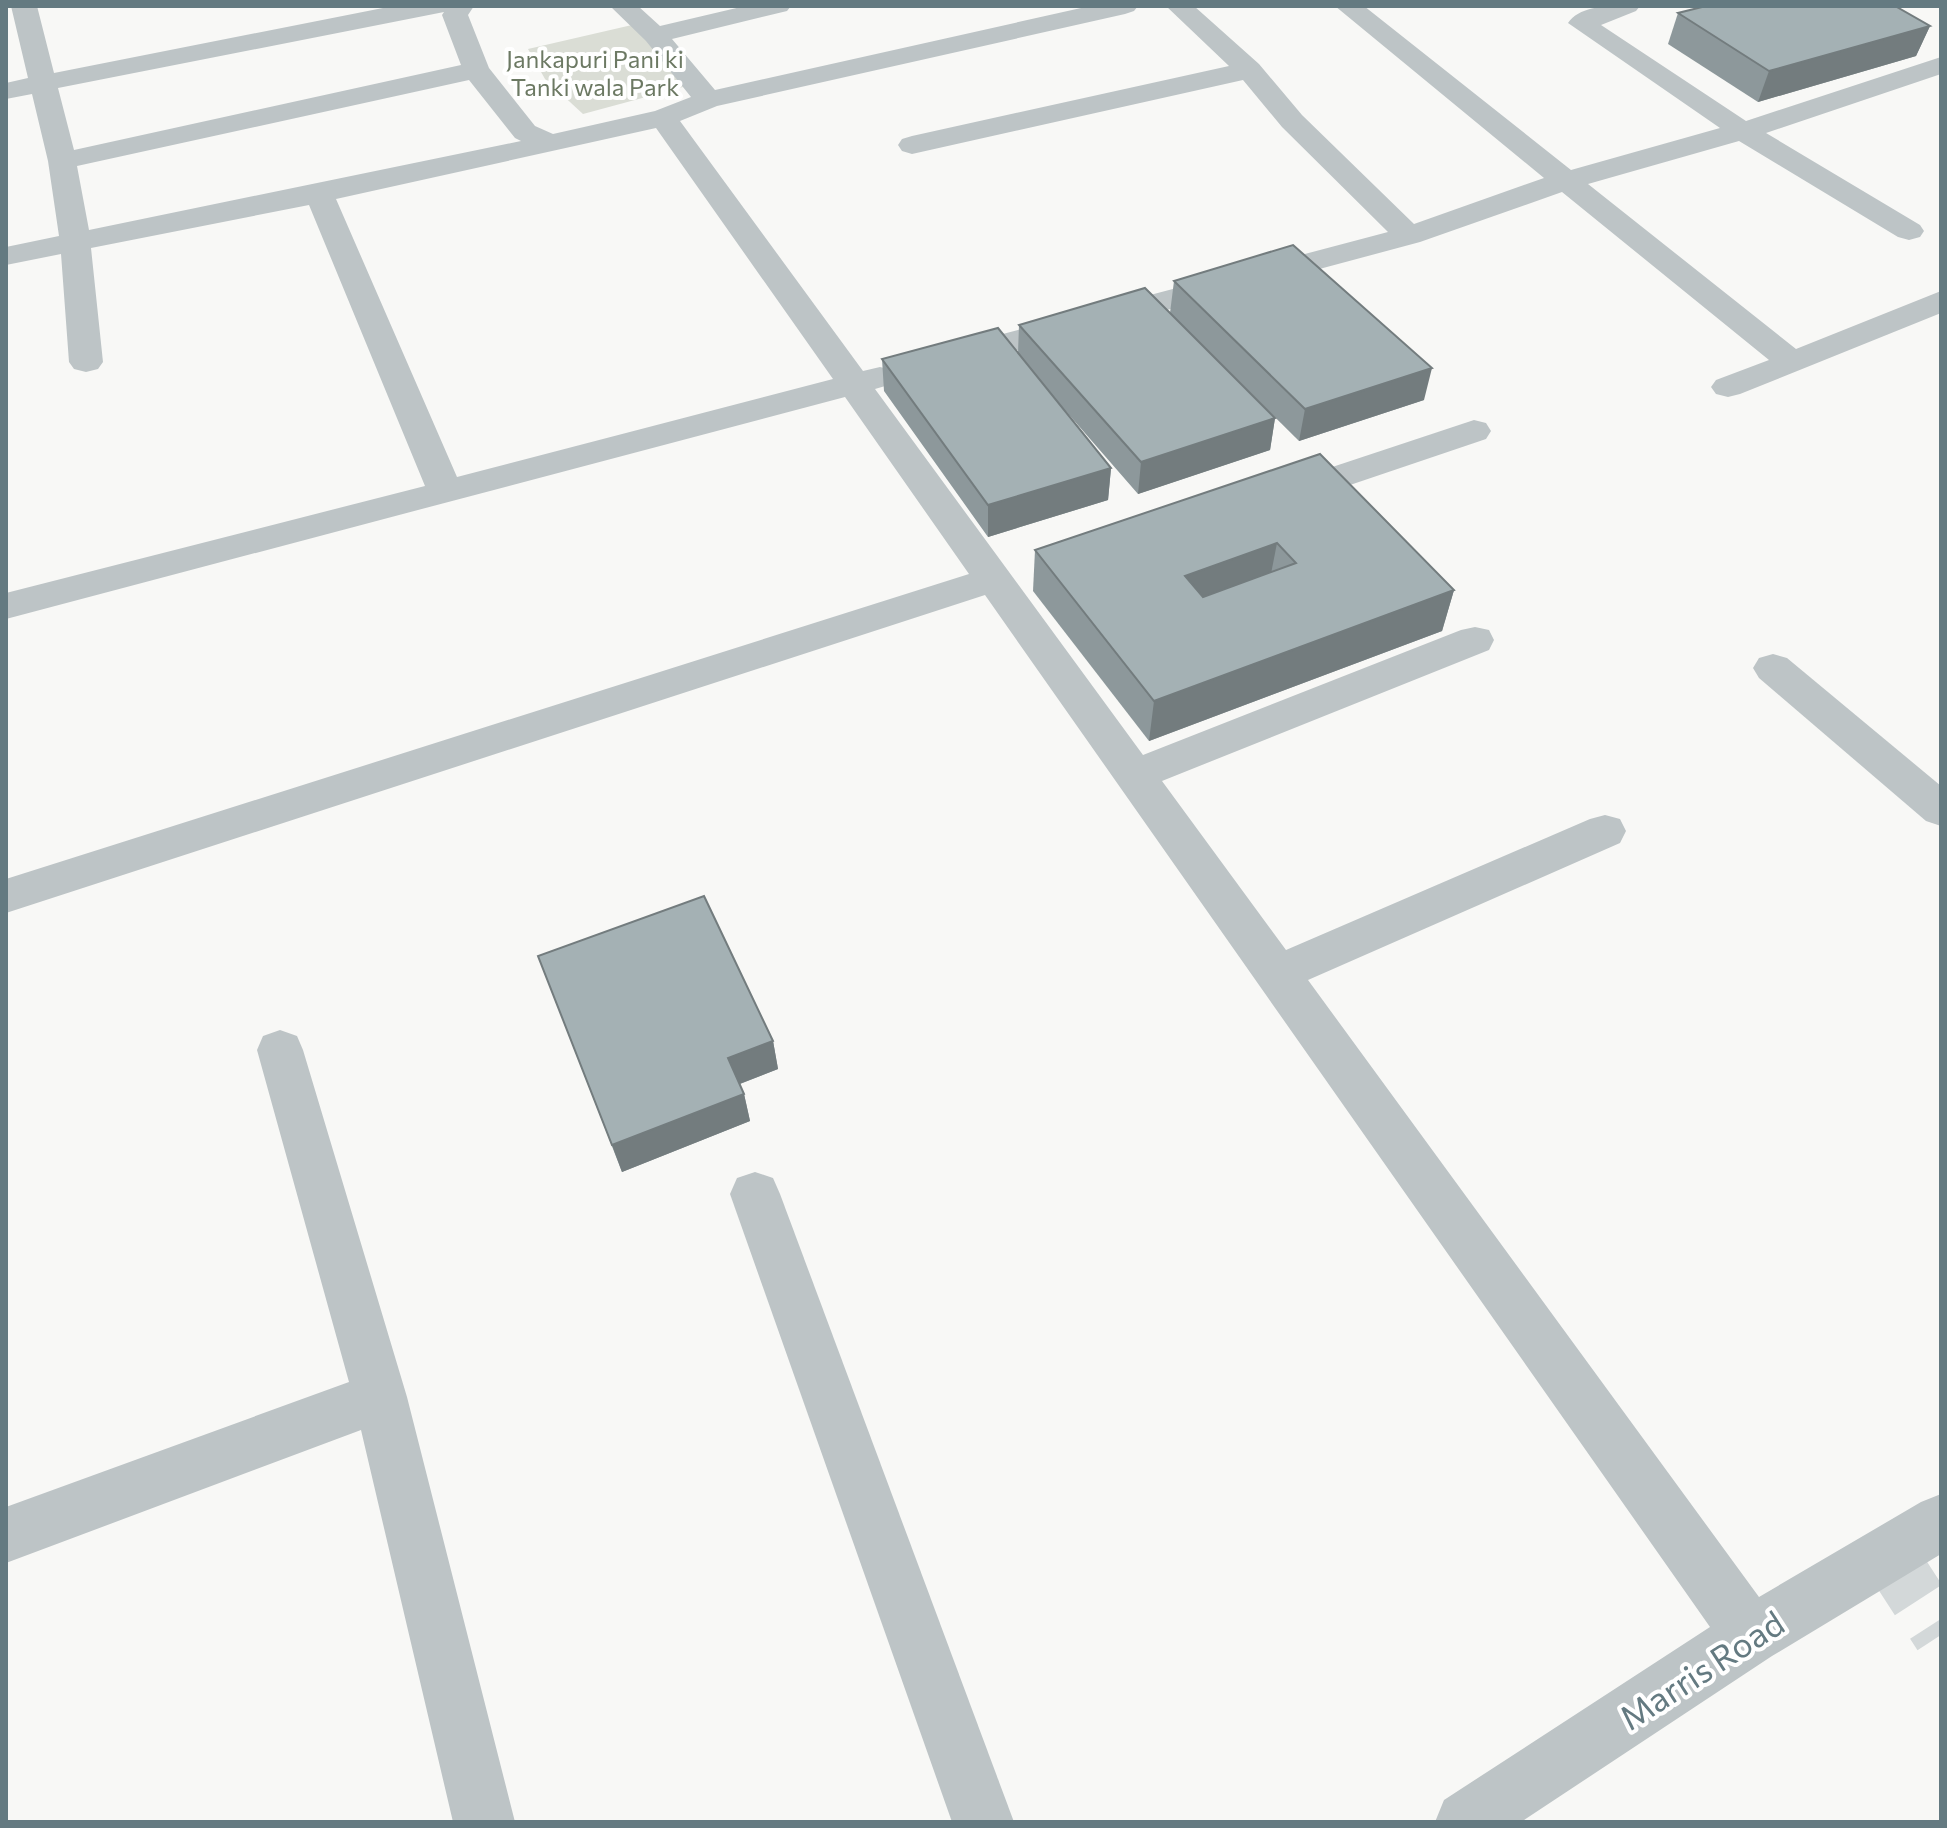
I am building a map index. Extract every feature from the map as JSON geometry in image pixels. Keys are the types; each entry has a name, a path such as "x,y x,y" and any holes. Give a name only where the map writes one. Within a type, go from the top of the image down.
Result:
{"street":[{"path":"24,6 62,161 75,240 86,362"},
{"path":"6,91 276,35 436,6"},
{"path":"461,6 455,15 476,70 525,132 551,143"},
{"path":"623,6 655,35 708,100"},
{"path":"655,35 778,6"},
{"path":"6,256 319,194 663,118 708,100 1125,6"},
{"path":"1179,6 1249,70 1292,121 1409,236"},
{"path":"1348,6 1792,362"},
{"path":"1557,6 1743,131 1909,231"},
{"path":"1581,23 1627,6"},
{"path":"6,606 1409,236 1564,181 1743,131 1941,65"},
{"path":"62,161 476,70"},
{"path":"912,145 1249,70"},
{"path":"663,118 853,384 1009,584 1136,775 1751,1635"},
{"path":"319,194 445,492"},
{"path":"1728,387 1913,315 1941,301"},
{"path":"1253,506 1474,431"},
{"path":"6,896 1009,584"},
{"path":"1136,775 1475,640"},
{"path":"1773,668 1941,810"},
{"path":"1278,973 1605,831"},
{"path":"280,1050 380,1397 484,1822"},
{"path":"755,1194 983,1822"},
{"path":"6,1535 380,1397"},
{"name":"Marris Road","path":"1466,1822 1751,1635 1941,1522"}],"green space":[{"name":"Jankapuri Pani ki Tanki wala Park","path":"645,22 683,87 583,114 545,79 528,49"}],"building":[{"path":"1706,6 1895,6 1930,26 1769,71 1678,13"},
{"path":"1293,245 1432,368 1305,409 1174,281"},
{"path":"1145,288 1275,418 1141,462 1019,325"},
{"path":"998,328 1111,468 988,505 882,359"},
{"path":"1320,454 1454,590 1154,701 1035,550","holes":["1277,543 1296,563 1203,597 1185,576"]},
{"path":"704,896 773,1041 728,1058 744,1094 612,1145 538,956"}],"tunnel":[{"path":"1888,1553 1941,1635"}]}
